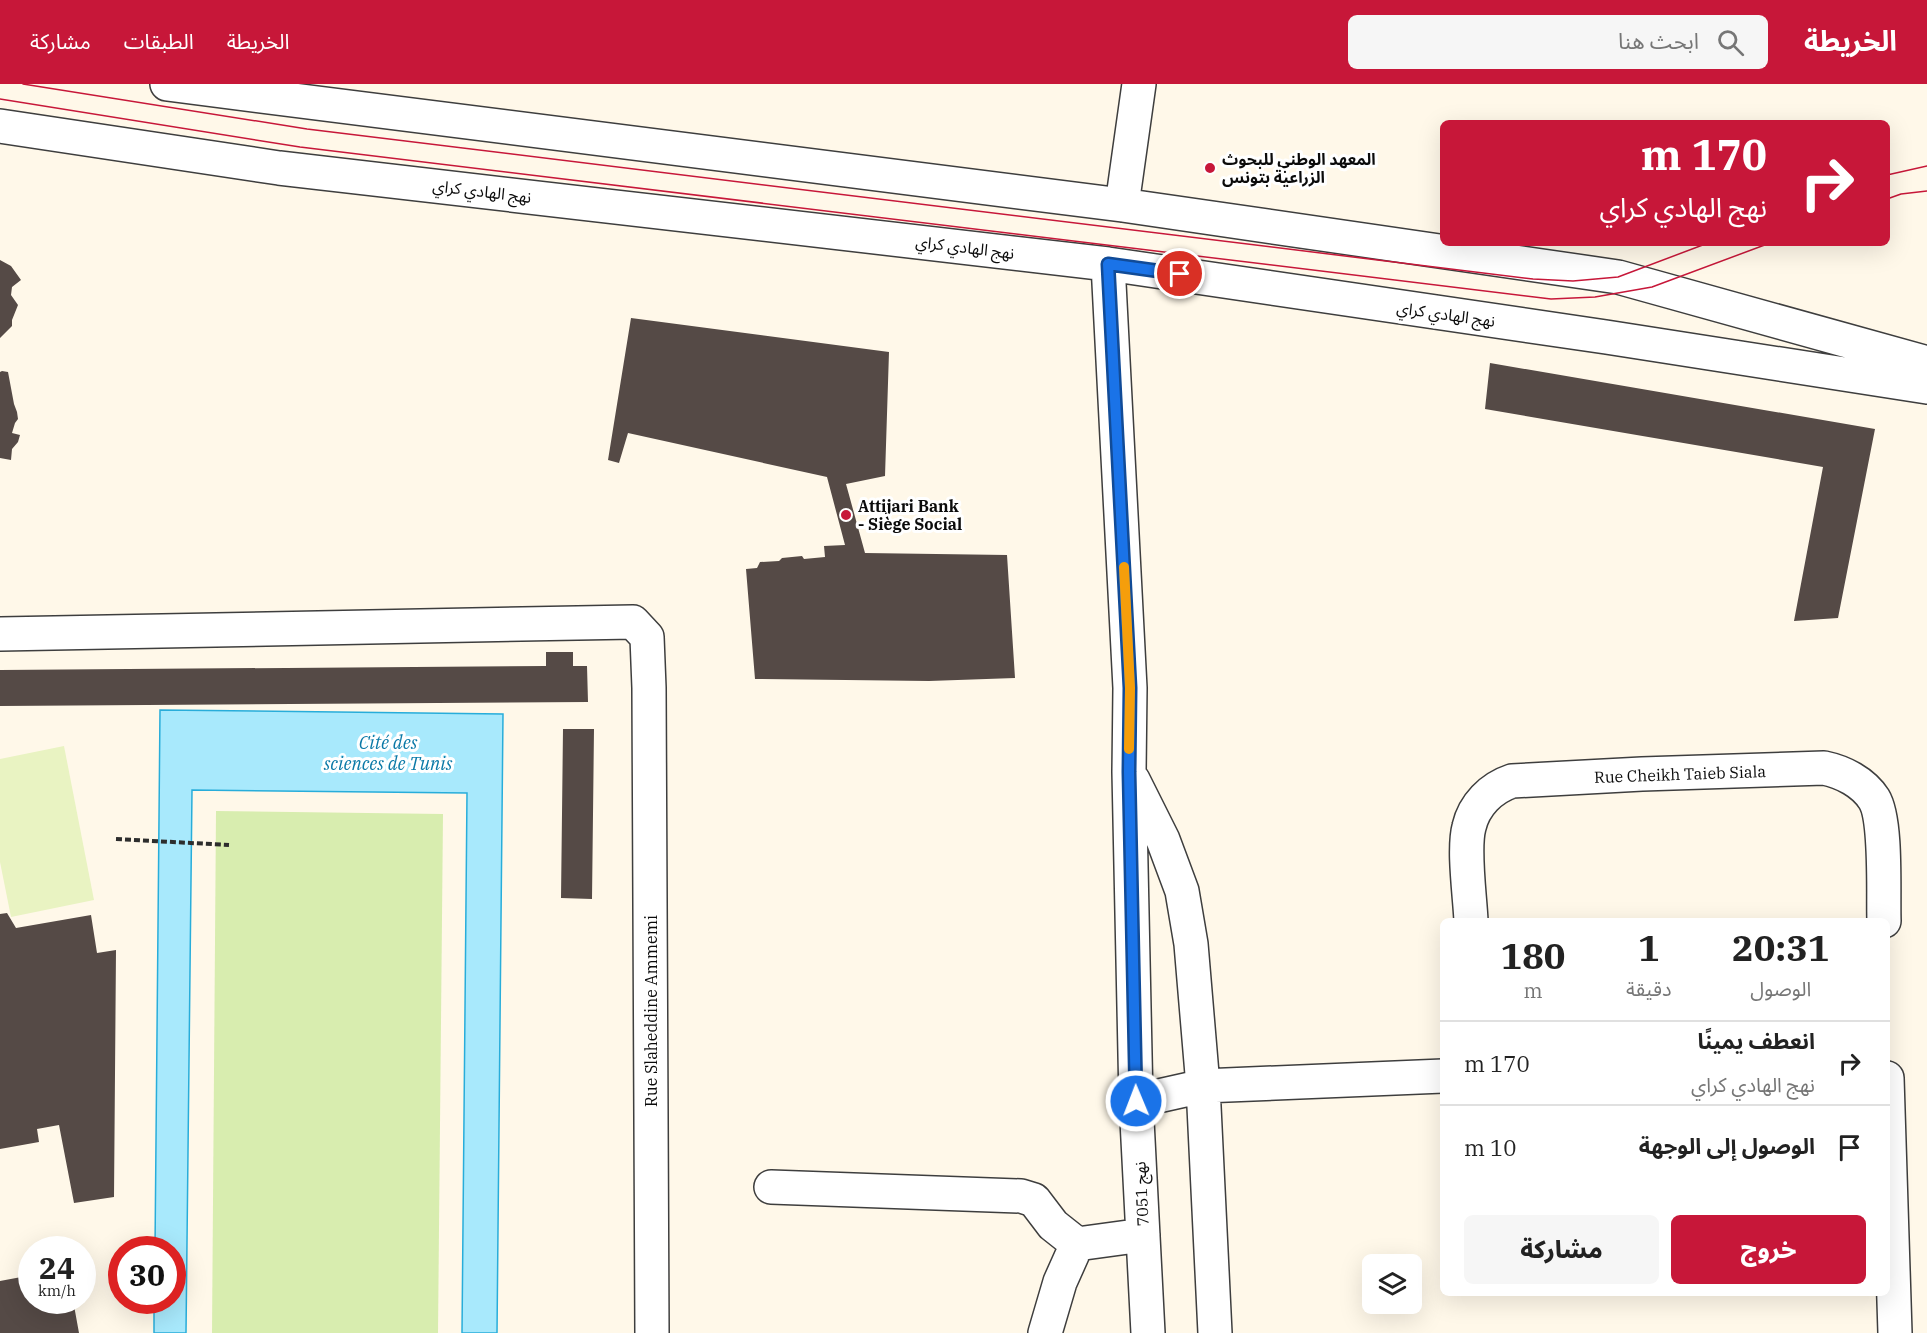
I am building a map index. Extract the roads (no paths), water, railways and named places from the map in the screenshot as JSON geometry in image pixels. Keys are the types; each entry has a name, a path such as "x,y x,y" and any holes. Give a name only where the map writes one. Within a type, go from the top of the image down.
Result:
{"street":[{"path":"167,84 1122,205 1618,278 1927,363"},
{"path":"1122,205 1139,84"},
{"name":"نهج الهادي كراي","path":"0,126 279,168 1108,264 1927,387"},
{"name":"نهج 7051","path":"1108,264 1130,688 1129,772 1136,1101 1148,1333"},
{"name":"Rue Slaheddine Ammemi","path":"0,633 633,622 647,637 652,1333"},
{"name":"Rue Cheikh Taieb Siala","path":"1471,918 1467,840 1469,826 1485,796 1502,784 1512,781 1642,774 1824,768 1860,783 1878,807 1881,827 1884,918"},
{"path":"1129,772 1163,840 1182,891 1191,944 1203,1086 1215,1333"},
{"path":"1136,1101 1203,1086 1440,1076"},
{"path":"1890,1174 1895,1333"},
{"path":"771,1187 1021,1196 1034,1200 1053,1225 1077,1244 1143,1235"},
{"path":"1045,1333 1060,1282 1077,1244"}],"water":[{"name":"Cité des sciences de Tunis","path":"160,710 503,714 497,1333 462,1333 467,793 192,790 186,1333 154,1333 154,1314 186,1314 186,1236 155,1236"}],"tram line":[{"path":"23,84 307,129 1533,279 1573,281 1618,277 1700,246"},
{"path":"0,99 300,147 1551,299 1595,297 1652,287 1762,246"},
{"path":"1890,174 1927,166"},
{"path":"1890,198 1901,194 1927,191"}],"place":[{"name":"المعهد الوطني للبحوث الزراعية بتونس","path":"1210,168"},
{"name":"Attijari Bank - Siège Social","path":"846,515"}]}
